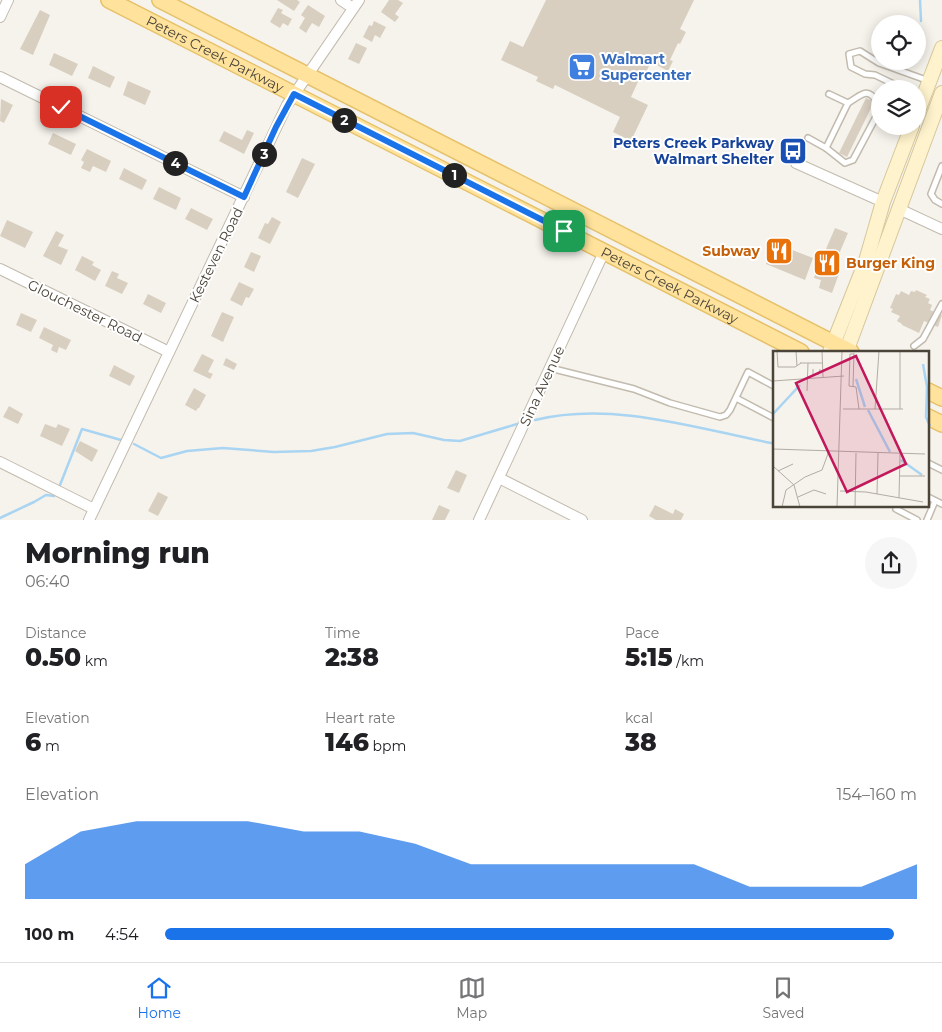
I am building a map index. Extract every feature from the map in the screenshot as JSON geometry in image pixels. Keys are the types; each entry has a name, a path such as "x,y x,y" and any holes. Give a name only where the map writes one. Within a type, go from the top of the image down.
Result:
{"main road":[{"name":"Peters Creek Parkway","path":"109,0 799,351"},
{"name":"Peters Creek Parkway","path":"160,0 842,350"},
{"path":"936,84 942,48"},
{"path":"842,350 941,100"},
{"path":"842,350 883,202 909,135"},
{"path":"930,392 942,398"},
{"path":"930,418 942,424"}],"street":[{"path":"0,17 8,0"},
{"path":"341,0 356,4"},
{"name":"Kesteven Road","path":"89,520 276,127 307,74 356,4"},
{"path":"0,77 244,197"},
{"path":"926,97 941,100"},
{"path":"796,162 883,202"},
{"path":"899,209 942,229"},
{"name":"Sina Avenue","path":"479,520 604,252"},
{"name":"Glouchester Road","path":"0,269 169,352"},
{"path":"0,462 94,508"},
{"path":"499,478 582,520"}],"lane":[{"path":"885,80 875,75 865,74 851,67 849,54 860,52 879,63 925,80"},
{"path":"808,138 826,148 845,164 853,160 877,114 878,103 873,95 864,93 848,103 826,148"},
{"path":"829,94 848,103"},
{"path":"942,166 931,194 935,200 942,204"},
{"path":"914,346 923,339 942,304"},
{"path":"550,368 634,390 670,404 720,416 726,416 748,372 773,385"},
{"path":"736,398 773,417"},
{"path":"930,464 942,470"},
{"path":"930,499 942,504"},
{"path":"926,520 935,501"},
{"path":"896,510 917,520"}],"building":[{"path":"277,0 297,0 300,2 294,11"},
{"path":"389,0 398,0 403,3 395,14 399,17 395,22 381,12"},
{"name":"Walmart Supercenter","path":"546,0 694,0 680,29 686,32 670,60 673,61 668,71 651,62 646,72 643,71 631,97 648,105 631,141 613,132 620,117 555,85 553,89 536,81 538,77 501,60 510,41 523,47"},
{"path":"308,5 325,16 319,27 312,23 306,33 299,28 305,18 301,15"},
{"path":"278,8 283,10 281,13 292,19 288,26 283,23 280,28 270,22"},
{"path":"40,10 50,15 33,55 20,49"},
{"path":"374,21 386,27 380,38 375,35 372,42 363,37 369,25 372,26"},
{"path":"356,43 367,48 359,64 348,59"},
{"path":"54,53 78,64 72,76 49,65"},
{"path":"93,66 115,77 110,88 88,78"},
{"path":"128,81 151,91 145,105 123,95"},
{"path":"866,98 871,100 871,108 847,157 839,153"},
{"path":"1,99 13,105 4,123 0,121"},
{"path":"247,130 254,133 244,154 219,141 224,131 242,140"},
{"path":"53,133 76,144 71,155 48,144"},
{"path":"87,149 111,161 106,172 93,166 90,172 81,168 84,162 81,160"},
{"path":"302,158 315,164 298,198 286,192"},
{"path":"124,168 147,180 142,190 119,179"},
{"path":"159,187 181,198 176,210 153,199"},
{"path":"191,208 213,219 207,230 185,219"},
{"path":"272,217 281,222 270,244 258,238 265,223 268,224"},
{"path":"7,220 33,232 25,248 0,236"},
{"path":"835,228 848,233 839,254 826,249"},
{"path":"56,231 64,235 58,246 68,250 61,265 43,256"},
{"path":"774,243 813,258 805,280 766,264"},
{"path":"251,252 261,256 254,272 244,267"},
{"path":"82,256 94,262 92,265 101,270 95,281 75,270"},
{"path":"822,256 837,262 834,268 840,271 832,293 819,288 821,280 814,278"},
{"path":"112,271 119,274 117,278 128,283 122,294 105,286"},
{"path":"239,282 254,289 249,298 246,297 242,306 230,300"},
{"path":"916,290 927,295 925,297 930,299 928,303 932,305 930,310 942,315 938,327 924,321 919,333 897,321 900,316 891,312 893,309 890,308 896,294 899,295 901,291 909,295 911,291 915,292"},
{"path":"148,294 166,303 161,313 143,304"},
{"path":"222,312 234,317 223,342 211,336"},
{"path":"21,313 37,320 31,332 16,325"},
{"path":"44,327 71,340 66,350 59,347 57,353 51,350 53,345 39,338"},
{"path":"202,354 214,360 208,372 213,374 210,379 193,371"},
{"path":"226,358 237,364 234,370 223,365"},
{"path":"114,365 135,376 130,386 109,376"},
{"path":"194,388 206,395 196,411 185,405"},
{"path":"9,406 23,414 18,424 3,417"},
{"path":"45,424 56,428 58,424 70,429 62,446 40,436"},
{"path":"80,441 98,450 92,462 75,451"},
{"path":"456,470 467,475 459,493 447,488"},
{"path":"158,492 168,497 158,516 148,511"},
{"path":"439,505 450,510 445,520 432,520"},
{"path":"655,505 673,514 675,509 684,514 681,520 656,520 649,516"}],"waterway":[{"path":"920,0 921,15"},
{"path":"535,420 564,415 594,413 623,415 683,424 771,443"},
{"path":"134,444 161,458 187,451 223,448 274,452 311,451 387,434 413,433 444,440 460,441 517,424"},
{"path":"60,485 82,429 121,440"},
{"path":"0,518 46,495 54,496"}],"place":[{"name":"Walmart Supercenter","path":"582,67"},
{"name":"Peters Creek Parkway Walmart Shelter","path":"793,151"},
{"name":"Subway","path":"779,251"},
{"name":"Burger King","path":"827,263"}],"route":[{"path":"61,107 244,197 276,127 294,94 564,231"}]}
